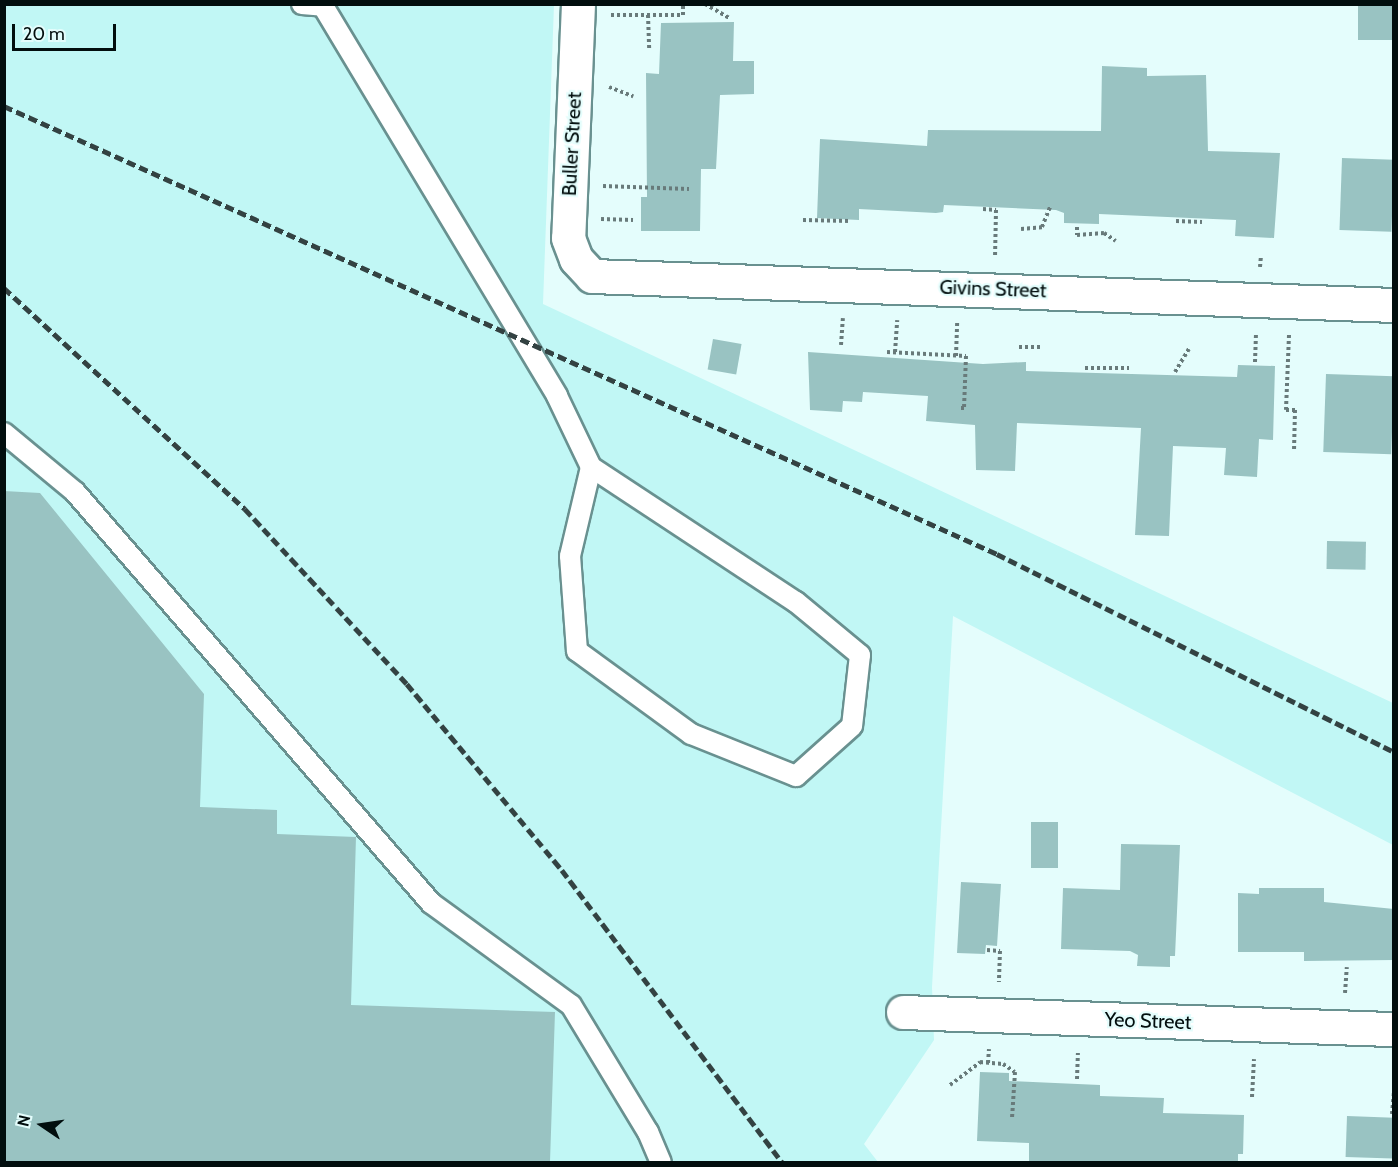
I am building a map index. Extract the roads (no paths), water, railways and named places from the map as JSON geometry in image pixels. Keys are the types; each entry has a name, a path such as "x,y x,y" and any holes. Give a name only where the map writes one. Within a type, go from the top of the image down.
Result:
{"street":[{"name":"Buller Street","path":"589,10 568,238 576,259 592,276"},
{"name":"Givins Street","path":"592,276 1394,305"},
{"name":"Yeo Street","path":"903,1012 1394,1029"}],"lane":[{"path":"302,4 323,5 557,396 591,466 796,602 860,655 852,726 796,776 691,734 577,651 570,556 591,466"},
{"path":"4,433 75,492 431,903 571,1005 648,1132 662,1162"}],"railway":[{"path":"4,106 997,554 1394,752"},
{"path":"4,288 245,509 407,684 562,870 782,1162"}]}
